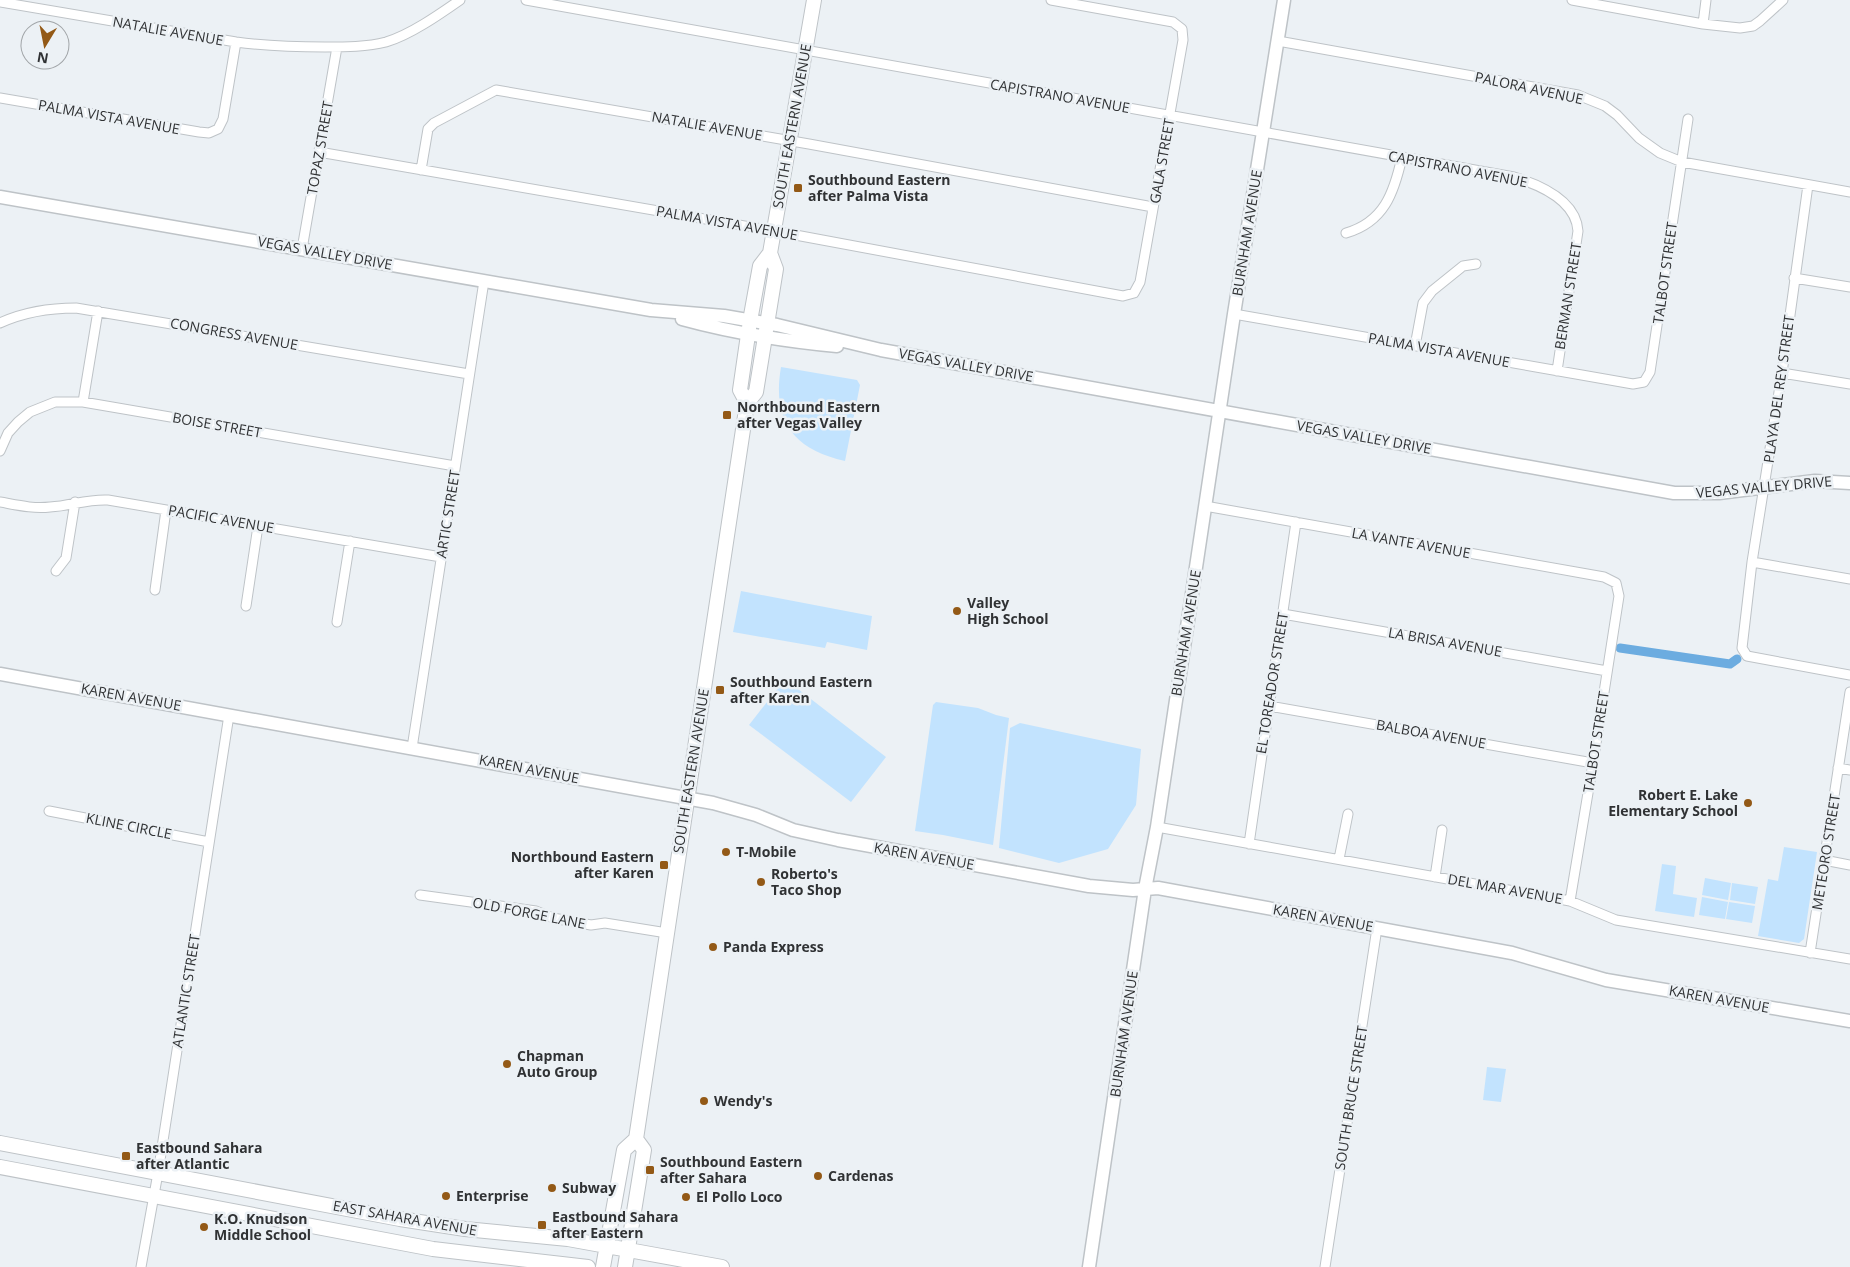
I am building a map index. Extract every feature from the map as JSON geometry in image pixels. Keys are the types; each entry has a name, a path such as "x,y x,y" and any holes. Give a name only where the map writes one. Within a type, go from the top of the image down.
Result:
{"main road":[{"name":"SOUTH EASTERN AVENUE","path":"603,1267 624,1150 636,1139 746,403 740,390 749,328 760,266 770,253 814,0"},
{"name":"SOUTH EASTERN AVENUE","path":"746,403 756,392 776,269 770,253"},
{"name":"SOUTH EASTERN AVENUE","path":"625,1267 644,1150 636,1139"},
{"name":"EAST SAHARA AVENUE","path":"0,1143 400,1219 453,1228 568,1239 722,1267"},
{"name":"EAST SAHARA AVENUE","path":"0,1167 388,1241 455,1252 588,1267"},
{"path":"388,1241 400,1219"}],"street":[{"name":"NATALIE AVENUE","path":"0,2 236,42 271,46 337,47 370,45 388,41 434,18 460,0"},
{"name":"CAPISTRANO AVENUE","path":"526,0 1514,178 1530,182 1548,192 1566,205 1578,222"},
{"name":"GALA STREET","path":"1051,0 1174,22 1182,28 1183,40 1140,282 1134,292"},
{"name":"BURNHAM AVENUE","path":"1089,1267 1145,889 1157,827 1234,314 1284,0"},
{"path":"1572,0 1703,24 1740,28 1753,26 1783,0"},
{"path":"1703,24 1706,0"},
{"name":"PALORA AVENUE","path":"1278,41 1578,95 1605,106 1639,138 1660,153 1682,162 1850,192"},
{"name":"PALMA VISTA AVENUE","path":"0,98 209,133 218,129 223,119 236,42"},
{"name":"TOPAZ STREET","path":"302,249 337,47"},
{"name":"NATALIE AVENUE","path":"421,170 428,129 434,123 496,90 1153,207"},
{"name":"TALBOT STREET","path":"1644,382 1650,372 1688,119"},
{"name":"PALMA VISTA AVENUE","path":"319,152 1123,296 1134,292"},
{"path":"1346,233 1359,230 1386,206 1397,182 1402,157"},
{"name":"PLAYA DEL REY STREET","path":"1808,185 1742,641 1743,652 1747,656 1850,675"},
{"name":"VEGAS VALLEY DRIVE","path":"0,197 650,310 722,330 794,328 881,350 1674,492 1719,493 1815,481 1850,483"},
{"name":"BERMAN STREET","path":"1557,370 1578,222"},
{"path":"1415,346 1424,303 1432,291 1463,266 1476,264"},
{"path":"1794,278 1850,287"},
{"name":"ARTIC STREET","path":"412,748 484,281"},
{"name":"CONGRESS AVENUE","path":"0,323 26,313 57,308 76,308 469,374"},
{"path":"83,402 98,311"},
{"name":"PALMA VISTA AVENUE","path":"1234,314 1633,384 1644,382"},
{"path":"1782,373 1850,384"},
{"name":"BOISE STREET","path":"0,451 8,434 30,412 55,402 83,402 455,466"},
{"name":"PACIFIC AVENUE","path":"0,502 37,508 92,499 108,500 441,557"},
{"path":"56,571 66,558 75,502"},
{"name":"LA VANTE AVENUE","path":"1205,506 1604,577 1616,583"},
{"path":"155,590 166,510"},
{"name":"EL TOREADOR STREET","path":"1249,844 1296,522"},
{"path":"246,606 258,526"},
{"path":"337,622 350,541"},
{"path":"1752,562 1850,579"},
{"name":"TALBOT STREET","path":"1570,901 1594,763 1619,596 1616,583"},
{"name":"LA BRISA AVENUE","path":"1283,614 1607,671"},
{"name":"KAREN AVENUE","path":"0,674 713,803 756,814 793,830 838,840 1089,886 1133,890 1158,888 1512,953 1606,980 1850,1022"},
{"name":"METEORO STREET","path":"1810,953 1850,692"},
{"name":"BALBOA AVENUE","path":"1269,706 1594,763"},
{"name":"ATLANTIC STREET","path":"141,1267 158,1173 229,715"},
{"path":"1838,768 1850,770"},
{"name":"KLINE CIRCLE","path":"49,811 209,842"},
{"path":"1338,859 1348,814"},
{"name":"DEL MAR AVENUE","path":"1157,827 1570,901 1616,920 1850,959"},
{"path":"1435,877 1442,830"},
{"path":"1824,860 1850,865"},
{"name":"OLD FORGE LANE","path":"420,895 536,911 553,918 591,925 605,924 667,933"},
{"name":"SOUTH BRUCE STREET","path":"1325,1267 1377,928"}],"shaded area":[{"path":"781,367 857,380 860,385 845,461 811,449 799,440 790,429 783,417 780,402"},
{"path":"741,591 872,616 867,650 827,642 825,648 733,632"},
{"path":"785,679 886,757 851,802 749,725"},
{"path":"936,702 978,708 1009,718 993,845 915,831 933,705"},
{"path":"1020,723 1141,749 1136,805 1108,849 1059,863 999,848 1010,728"},
{"path":"1784,847 1817,852 1804,939 1799,943 1758,936 1768,879 1778,881"},
{"path":"1662,864 1676,866 1673,894 1697,898 1694,917 1655,911"},
{"path":"1705,878 1731,883 1728,900 1702,895"},
{"path":"1732,883 1758,887 1755,904 1730,900"},
{"path":"1702,897 1728,902 1725,919 1699,915"},
{"path":"1729,902 1755,906 1752,923 1726,919"},
{"path":"1487,1067 1506,1069 1501,1102 1483,1100"}],"waterway":[{"path":"1620,648 1730,664 1737,659"}],"place":[{"name":"Southbound Eastern after Palma Vista","path":"798,188"},
{"name":"Northbound Eastern after Vegas Valley","path":"727,415"},
{"name":"Valley High School","path":"957,611"},
{"name":"Southbound Eastern after Karen","path":"720,690"},
{"name":"Robert E. Lake Elementary School","path":"1748,803"},
{"name":"T-Mobile","path":"726,852"},
{"name":"Northbound Eastern after Karen","path":"664,865"},
{"name":"Roberto's Taco Shop","path":"761,882"},
{"name":"Panda Express","path":"713,947"},
{"name":"Chapman Auto Group","path":"507,1064"},
{"name":"Wendy's","path":"704,1101"},
{"name":"Eastbound Sahara after Atlantic","path":"126,1156"},
{"name":"Southbound Eastern after Sahara","path":"650,1170"},
{"name":"Cardenas","path":"818,1176"},
{"name":"Subway","path":"552,1188"},
{"name":"Enterprise","path":"446,1196"},
{"name":"El Pollo Loco","path":"686,1197"},
{"name":"Eastbound Sahara after Eastern","path":"542,1225"},
{"name":"K.O. Knudson Middle School","path":"204,1227"}]}
